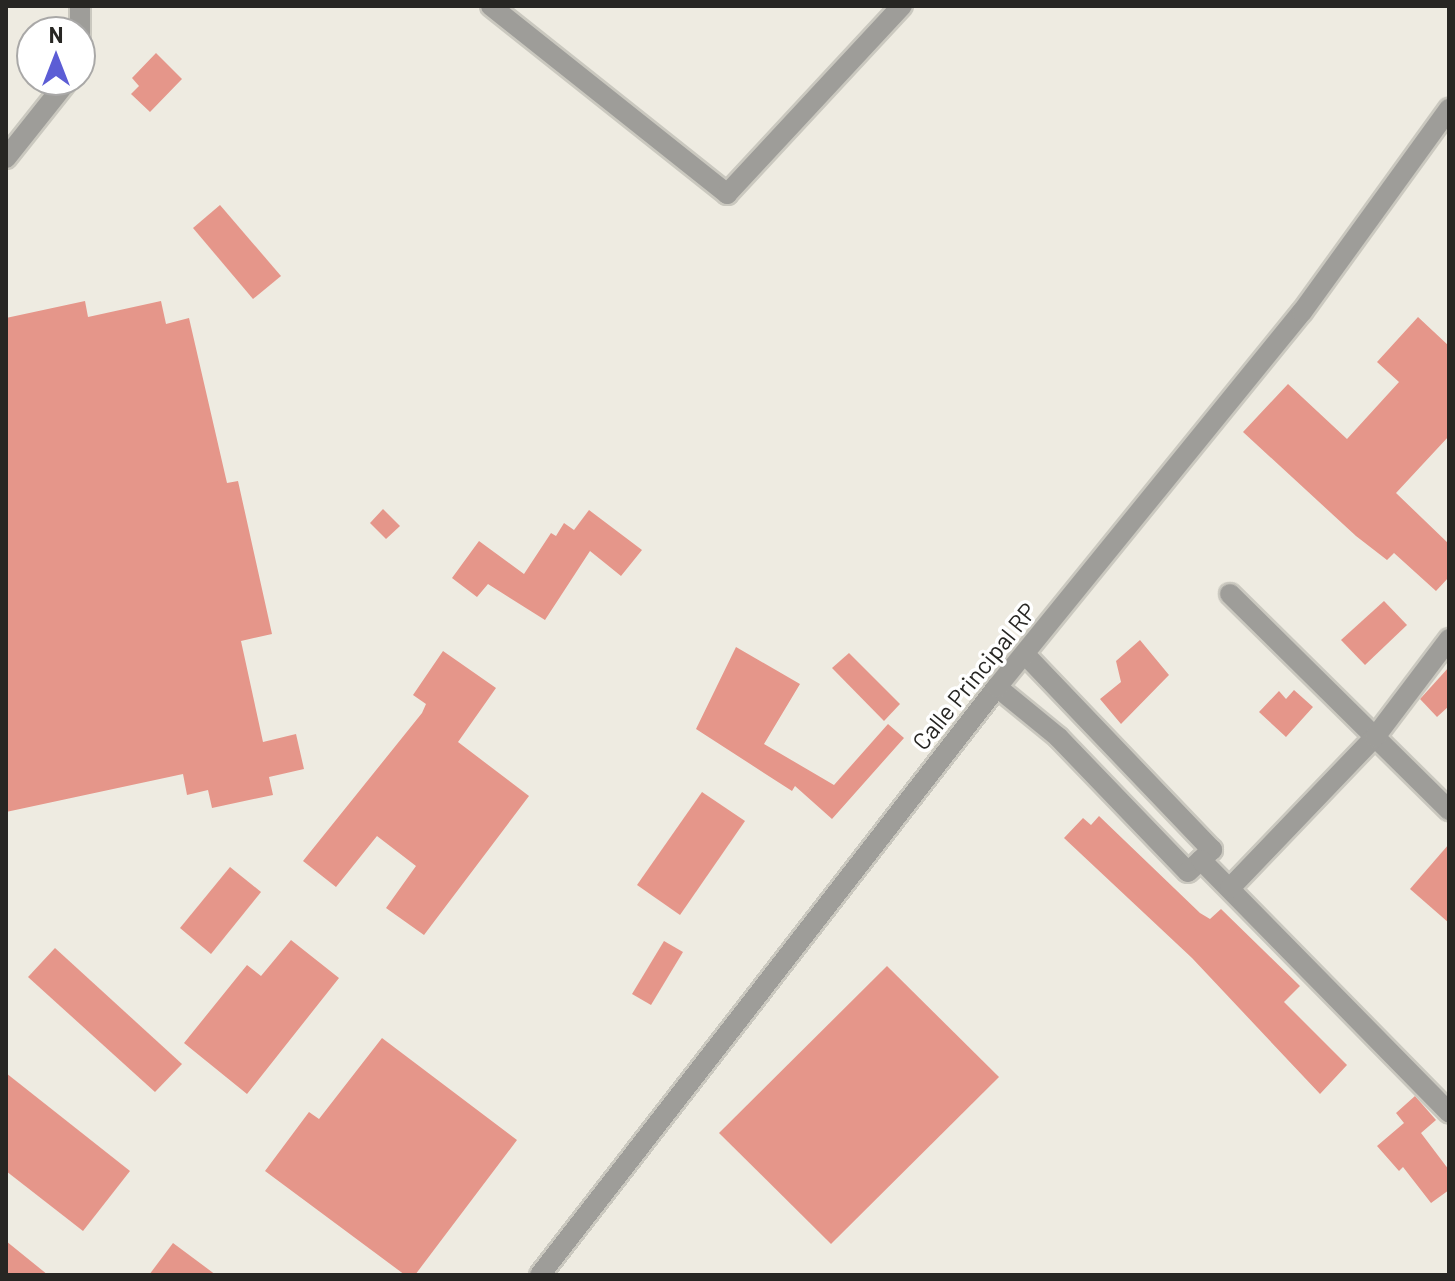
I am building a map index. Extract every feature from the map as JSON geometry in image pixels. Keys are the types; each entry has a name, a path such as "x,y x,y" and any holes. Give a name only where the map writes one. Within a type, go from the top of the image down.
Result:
{"street":[{"path":"491,6 727,194 902,6"},
{"path":"6,158 55,96"},
{"name":"Calle Principal RP","path":"540,1275 997,687 1302,312 1449,109"},
{"path":"1230,594 1449,810"},
{"path":"1230,888 1375,737 1449,639"},
{"path":"1025,654 1200,860"},
{"path":"997,687 1230,888 1449,1112"}],"building":[{"path":"156,53 182,79 150,112 131,94 139,86 132,78"},
{"path":"220,205 281,276 253,299 193,228"},
{"path":"85,301 88,317 161,301 166,324 189,318 227,483 238,481 272,634 241,641 263,742 296,734 304,769 269,777 273,795 212,808 208,790 187,795 183,774 6,812 6,318"},
{"path":"1418,317 1449,346 1449,436 1396,493 1449,544 1449,577 1436,591 1394,553 1387,560 1356,536 1243,432 1288,384 1347,439 1399,382 1377,362"},
{"path":"383,509 400,526 386,539 370,523"},
{"path":"589,510 642,550 621,576 590,551 545,620 488,584 477,597 452,578 479,541 524,574 551,533 556,536 564,523 574,530"},
{"path":"1384,601 1407,625 1365,665 1341,640"},
{"path":"1140,640 1169,675 1121,724 1100,699 1121,682 1116,661"},
{"path":"736,647 800,684 764,744 834,785 888,724 904,738 832,819 795,786 792,791 696,729"},
{"path":"443,651 496,688 458,742 529,796 424,935 386,908 416,866 377,836 336,887 303,861 422,713 426,704 413,695"},
{"path":"849,653 900,704 884,721 832,668"},
{"path":"1449,667 1449,706 1437,717 1420,699"},
{"path":"1294,690 1313,707 1286,737 1259,712 1279,691 1286,699"},
{"path":"702,792 745,821 680,915 637,885"},
{"path":"1099,816 1200,913 1210,919 1221,909 1300,986 1284,1002 1347,1065 1320,1094 1192,958 1064,838 1083,818 1091,825"},
{"path":"1449,844 1449,923 1410,889"},
{"path":"230,867 261,892 211,954 180,928"},
{"path":"291,940 339,978 247,1094 184,1043 247,965 261,976"},
{"path":"664,941 683,952 651,1005 632,994"},
{"path":"55,948 182,1064 155,1092 28,977"},
{"path":"887,966 999,1077 831,1244 719,1133"},
{"path":"382,1038 517,1140 415,1275 405,1275 265,1171 309,1112 319,1119"},
{"path":"6,1073 130,1171 83,1231 6,1171"},
{"path":"1415,1096 1436,1120 1421,1133 1449,1170 1449,1190 1431,1203 1403,1167 1399,1171 1377,1146 1404,1123 1396,1113"},
{"path":"6,1241 48,1275 6,1275"},
{"path":"173,1243 216,1275 149,1275"}]}
